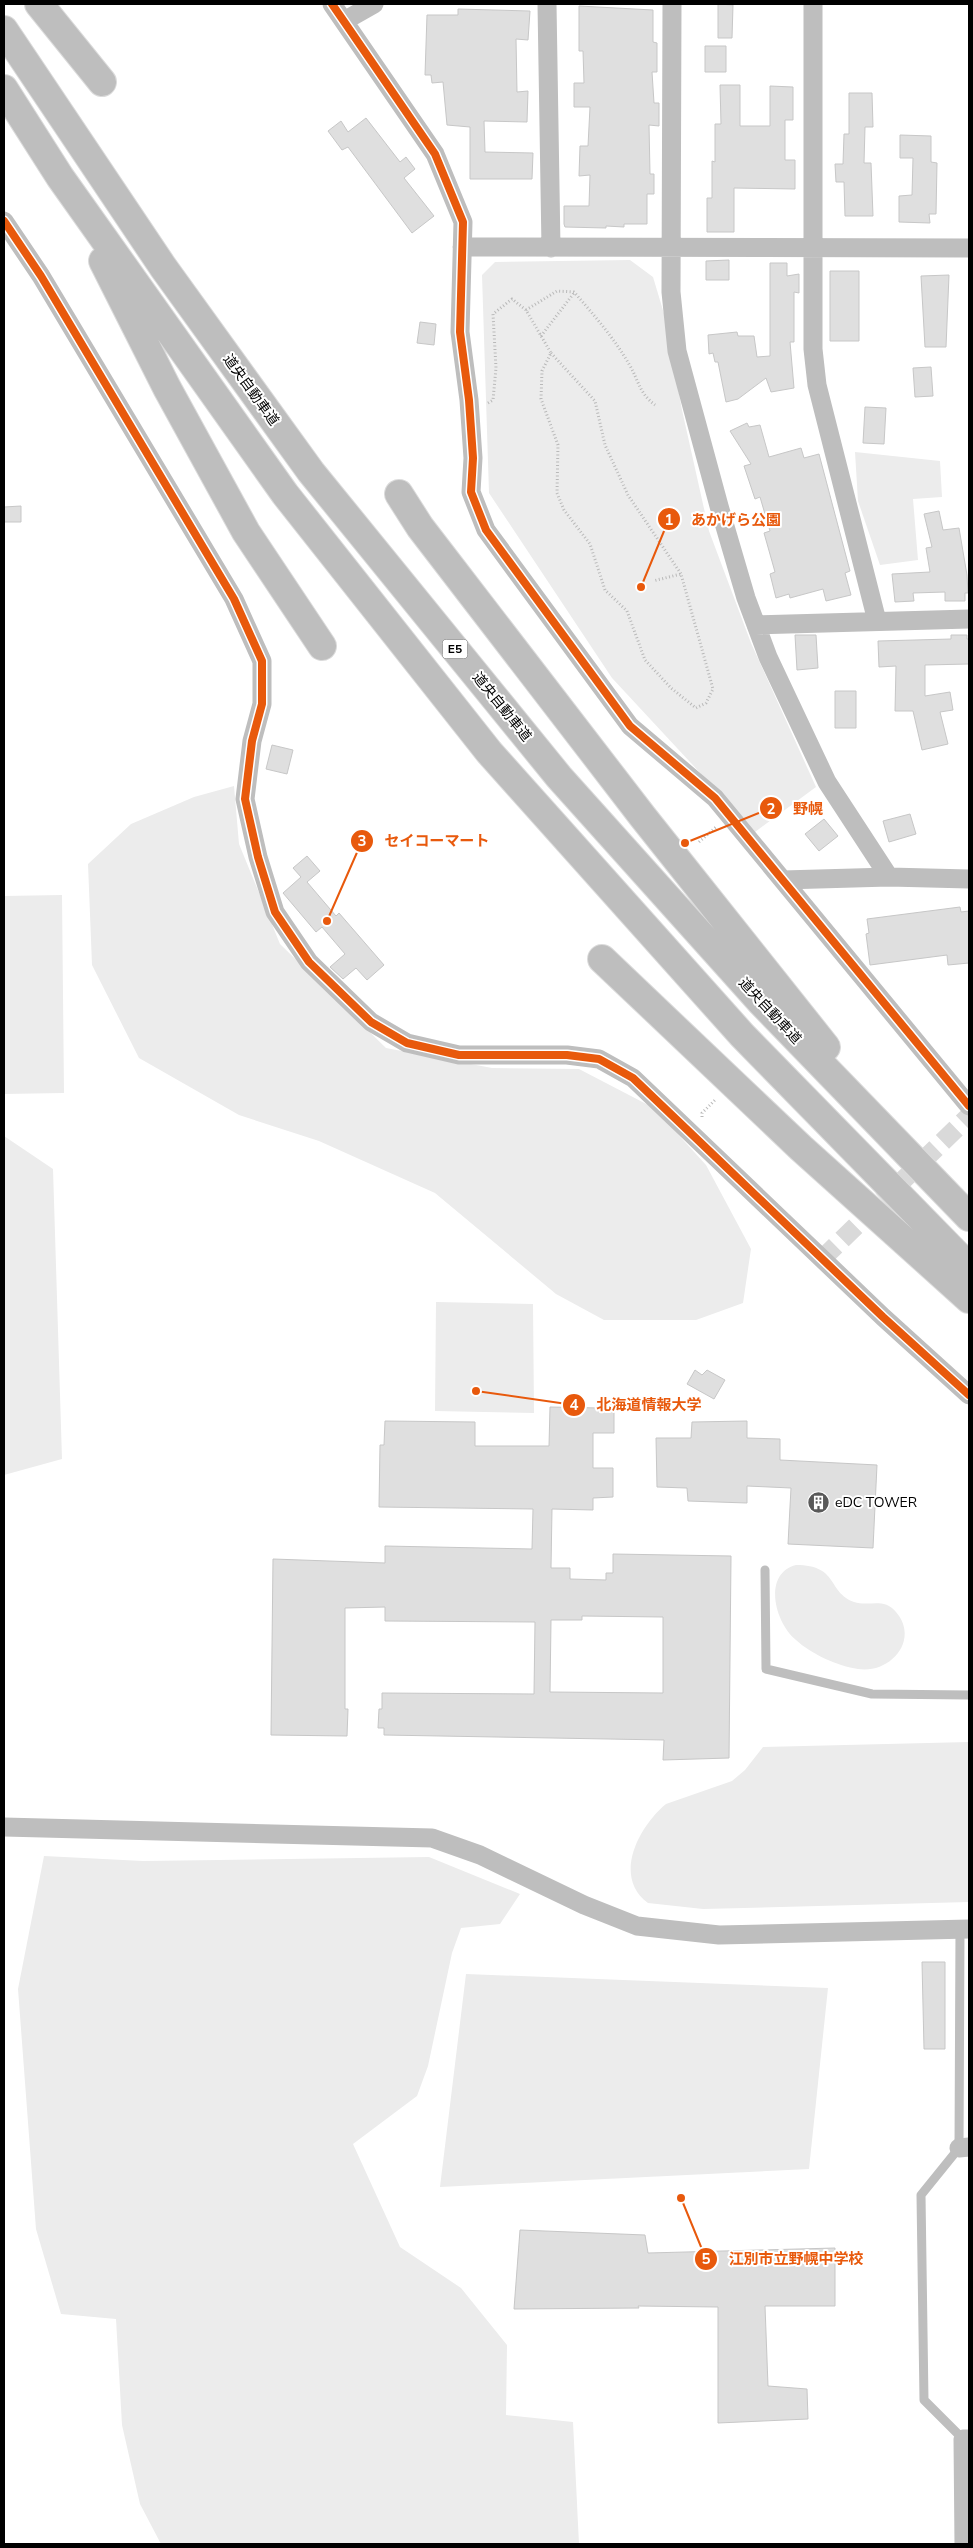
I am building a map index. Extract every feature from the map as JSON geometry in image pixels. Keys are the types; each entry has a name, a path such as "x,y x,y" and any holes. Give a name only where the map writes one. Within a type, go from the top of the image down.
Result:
{"highway":[{"path":"39,4 102,82"},
{"name":"道央自動車道","path":"4,30 163,267 311,472 559,777 760,1001 931,1180 969,1217"},
{"path":"4,89 60,177 286,494 489,752 742,1035 969,1267"},
{"path":"60,177 167,388 246,532 322,646"},
{"path":"399,494 420,527 643,817 931,1180"},
{"path":"602,959 802,1148 969,1300"}],"street":[{"path":"332,4 435,154 462,222 460,332 470,412 473,458 471,492 486,530 630,726 715,798 969,1106"},
{"path":"344,21 374,4"},
{"path":"546,4 551,248"},
{"path":"672,4 671,292 677,351 722,515 756,625 768,657 827,782 889,877"},
{"path":"813,4 813,348 817,386 876,621"},
{"path":"7,231 41,276 234,599 262,662 262,704 252,741 245,799 258,857 275,912 308,962 371,1022 407,1043 459,1055 566,1055 599,1059 633,1078 883,1317 969,1394"},
{"path":"462,247 969,248"},
{"path":"756,625 969,619"},
{"path":"783,880 889,877 969,879"},
{"path":"4,1827 432,1838 480,1855 584,1905 637,1926 720,1935 964,1929"},
{"path":"964,2544 966,2439"}],"lane":[{"path":"765,1570 766,1669 872,1694 969,1695"},
{"path":"964,1929 964,2148 922,2195 924,2400 966,2439"}],"path":[{"path":"526,310 557,291 574,292 602,326 629,364 644,396 655,405"},
{"path":"541,336 574,292"},
{"path":"470,412 493,400 496,368 493,314 512,300 526,310 551,353 595,401 605,445 628,495 681,574 713,689 706,703 696,708 671,688 645,660 627,611 605,590 590,544 564,510 557,493 558,445 541,399 542,371 551,353"},
{"path":"653,581 681,574"},
{"path":"700,1142 702,1113 718,1097"}],"shaded area":[{"path":"630,260 653,277 665,317 682,410 709,531 751,643 816,787 755,832 612,678 489,493 482,275 495,262"},
{"path":"855,452 940,461 942,497 913,499 918,560 880,565 858,501"},
{"path":"234,786 239,844 280,944 386,1048 492,1068 579,1069 654,1108 706,1165 751,1249 743,1303 696,1320 604,1320 556,1294 435,1193 319,1141 239,1115 139,1058 92,965 88,864 131,824 194,797"},
{"path":"62,895 64,1093 4,1094 4,896"},
{"path":"4,1136 53,1169 62,1459 4,1475"},
{"path":"436,1302 533,1304 534,1413 435,1411"},
{"path":"796,1565 819,1569 826,1574 846,1598 854,1602 881,1604 891,1607 903,1623 905,1633 903,1644 898,1653 881,1666 870,1669 858,1669 825,1659 796,1640 782,1622 775,1600 779,1578 785,1570"},
{"path":"969,1742 969,1902 703,1909 648,1903 637,1892 632,1880 633,1852 639,1838 656,1814 666,1804 732,1781 745,1770 763,1747"},
{"path":"44,1856 143,1861 429,1857 520,1894 500,1924 461,1928 452,1953 428,2066 417,2096 353,2144 400,2247 461,2288 507,2345 506,2415 573,2422 579,2544 161,2544 140,2504 122,2425 116,2319 61,2314 36,2229 18,1989"},
{"path":"466,1974 828,1988 809,2169 440,2187"}],"building":[{"path":"718,4 733,5 732,38 718,38"},
{"path":"579,6 653,10 653,42 657,43 657,72 652,72 654,103 659,103 659,126 649,125 650,174 654,174 654,194 647,194 647,224 624,224 624,227 606,226 606,228 565,227 564,224 564,206 589,206 590,175 579,176 580,146 588,146 590,107 574,107 574,83 584,83 583,51 579,51"},
{"path":"458,9 530,11 528,40 516,39 517,92 528,91 527,122 484,121 485,152 533,153 532,179 470,179 470,127 447,125 443,82 432,83 431,75 425,75 427,15 458,15"},
{"path":"705,46 726,46 726,72 705,72"},
{"path":"720,85 740,85 740,126 770,126 770,86 793,87 793,120 785,120 785,160 795,160 795,189 734,188 734,232 707,232 707,198 712,198 712,161 715,162 715,124 721,124"},
{"path":"849,93 872,93 873,127 865,127 864,163 871,163 873,216 845,216 844,182 836,182 835,164 843,164 844,134 849,134"},
{"path":"366,118 400,162 406,157 415,169 404,178 434,216 412,233 348,147 342,150 328,131 341,121 348,132"},
{"path":"900,135 931,136 931,162 937,163 936,214 929,214 930,223 899,222 899,196 912,195 913,158 900,158"},
{"path":"729,260 729,280 706,280 706,261"},
{"path":"770,263 787,263 787,276 799,274 799,293 794,292 794,342 790,342 794,388 771,392 766,378 738,399 726,402 718,362 715,362 713,353 709,354 708,335 737,332 738,336 754,336 757,357 770,356"},
{"path":"830,271 859,271 859,341 830,341"},
{"path":"949,275 946,347 925,347 921,276"},
{"path":"420,322 436,324 434,345 417,343"},
{"path":"931,367 933,396 915,397 913,368"},
{"path":"865,407 886,408 884,444 863,443"},
{"path":"747,423 749,427 760,425 769,457 801,448 804,458 819,454 850,571 845,573 851,595 826,601 823,589 790,598 789,594 776,598 770,574 775,572 764,533 770,531 760,497 755,499 744,466 751,464 730,431"},
{"path":"21,506 21,522 4,522 4,507"},
{"path":"939,511 943,530 959,528 967,575 968,593 965,593 965,601 945,601 945,592 913,593 914,601 895,602 892,574 930,572 926,548 932,547 924,514"},
{"path":"795,635 816,635 818,668 797,670"},
{"path":"951,635 967,635 967,639 969,639 969,664 925,665 925,696 950,692 953,710 940,712 948,744 922,750 913,711 895,711 896,666 879,667 878,641 951,639"},
{"path":"835,691 856,691 856,728 835,728"},
{"path":"272,745 293,750 287,774 266,769"},
{"path":"910,814 916,834 889,842 883,821"},
{"path":"824,819 838,836 819,851 805,834"},
{"path":"307,856 320,871 307,882 336,916 339,913 384,965 367,980 356,968 343,979 330,967 345,954 322,927 316,932 283,893 301,877 293,868"},
{"path":"960,907 961,912 969,911 969,963 948,965 947,955 870,965 866,934 869,933 867,919"},
{"path":"695,1370 702,1375 707,1370 725,1380 714,1399 687,1384"},
{"path":"599,1402 614,1402 614,1433 593,1433 593,1468 613,1468 613,1497 593,1498 593,1510 552,1509 551,1568 570,1568 570,1579 606,1580 606,1573 613,1573 613,1554 731,1556 729,1758 663,1760 664,1740 384,1735 384,1728 378,1728 379,1709 382,1709 382,1693 534,1694 535,1622 385,1621 385,1607 345,1608 345,1709 348,1709 347,1736 271,1735 273,1559 385,1563 385,1546 532,1549 533,1509 379,1507 380,1445 384,1445 385,1421 475,1422 475,1446 549,1446 550,1407 599,1408","holes":["582,1616 663,1617 663,1693 550,1692 551,1620 582,1620"]},
{"path":"747,1421 747,1438 780,1439 780,1460 877,1465 873,1548 788,1544 791,1488 747,1486 747,1503 688,1501 687,1488 657,1487 656,1438 691,1438 692,1422"},
{"path":"922,1962 945,1962 945,2049 924,2049"},
{"path":"520,2230 645,2235 648,2253 835,2248 835,2306 765,2306 768,2386 807,2389 808,2419 718,2423 718,2307 638,2306 639,2308 514,2309"}],"tunnel":[{"path":"822,1259 969,1116"}],"cycle path":[{"path":"332,4 435,154 463,222 460,332 469,400 473,458 471,492 486,530 630,726 715,798 969,1106"},
{"path":"4,221 41,276 234,599 262,661 262,704 252,741 245,799 258,857 275,912 309,962 371,1022 407,1043 459,1055 567,1055 599,1059 633,1078 883,1317 969,1395"}],"place":[{"name":"あかげら公園","path":"641,587"},
{"name":"野幌","path":"685,843"},
{"name":"セイコーマート","path":"327,921"},
{"name":"北海道情報大学","path":"476,1391"},
{"name":"eDC TOWER","path":"819,1502"},
{"name":"江別市立野幌中学校","path":"681,2198"}]}
